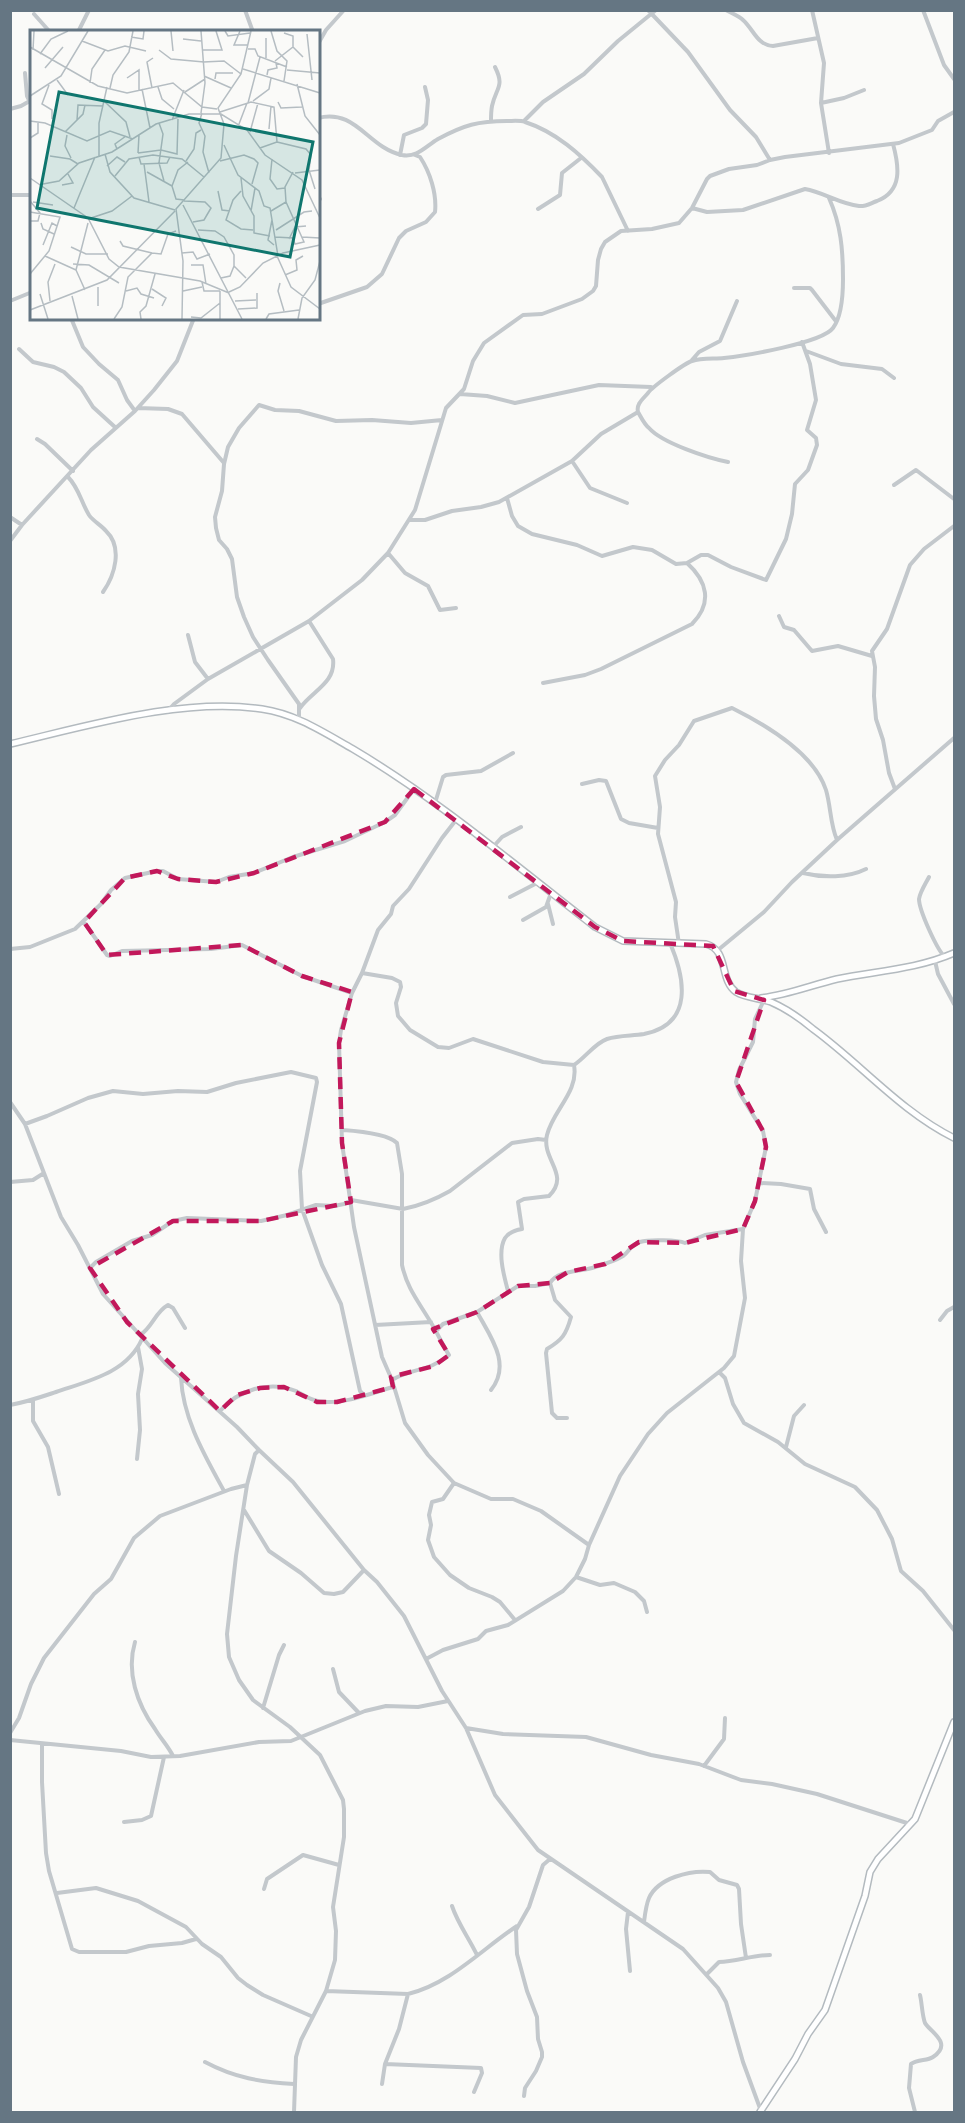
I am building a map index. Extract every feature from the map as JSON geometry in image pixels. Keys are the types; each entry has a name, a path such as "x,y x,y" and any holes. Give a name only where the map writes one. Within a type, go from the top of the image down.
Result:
{"main road":[{"path":"10,744 102,722 168,711 234,707 261,709 299,718 374,762 435,803 551,894 613,938 635,943 713,946 718,950 729,985 741,994 773,1003 813,1028 912,1113 954,1138"},
{"path":"756,998 835,980 903,969 935,961 954,953"},
{"path":"761,2112 825,2010 865,1896 870,1872 878,1859 910,1824 926,1794 954,1722"}],"street":[{"path":"79,30 89,10"},
{"path":"244,10 252,30"},
{"path":"320,40 344,10"},
{"path":"648,10 654,12 688,52 730,110 756,137 770,160"},
{"path":"726,10 743,20 760,42 766,45 773,46 818,38"},
{"path":"812,10 824,71 821,103 829,153"},
{"path":"924,10 944,65 954,79"},
{"path":"524,121 543,102 584,74 618,41 654,12"},
{"path":"34,14 48,30"},
{"path":"491,121 492,105 500,87 499,75 495,67"},
{"path":"10,109 30,104 25,73"},
{"path":"400,155 404,135 426,124 428,100 425,87"},
{"path":"821,103 844,98 864,90"},
{"path":"168,711 208,679 309,621 362,580 387,553 415,510 446,408 460,394 473,361 484,343 524,315 542,314 587,296 596,286 598,260 605,242 621,231 672,226 679,223 692,207 710,176 770,160 894,144 932,130 938,121 954,112"},
{"path":"320,118 336,116 345,119 355,124 380,145 400,155 418,155 423,162"},
{"path":"414,155 442,137 469,124 524,121 573,148 602,177 628,231"},
{"path":"692,207 707,212 743,210 805,189 859,206 886,198 898,178 894,144"},
{"path":"320,303 367,287 382,274 399,238 405,231 432,217 435,212 435,197 423,162 424,149"},
{"path":"538,208 560,195 562,172 581,158"},
{"path":"10,195 30,195"},
{"path":"692,361 755,354 802,342 825,334 833,327 842,296 844,260 838,218 829,198"},
{"path":"794,288 810,288 836,321"},
{"path":"10,301 30,293"},
{"path":"728,462 710,459 658,435 649,429 638,412 638,405 652,387 692,361 699,352 720,341 737,301"},
{"path":"72,320 83,347 118,380 127,400 136,409 168,409 182,414 224,464"},
{"path":"10,541 91,450 136,409 177,361 193,320"},
{"path":"507,498 512,516 518,526 532,534 576,545 602,556 633,547 643,548 676,564 687,562 701,555 708,555 763,580 769,577 788,532 795,484 808,470 817,445 816,438 807,430 816,400 802,342"},
{"path":"19,349 33,362 64,372 81,388 93,407 116,428"},
{"path":"806,351 842,364 882,369 894,378"},
{"path":"460,394 487,396 516,403 599,385 652,387"},
{"path":"299,718 300,708 296,699 253,637 240,608 230,555 217,535 215,517 222,491 228,447 234,435 259,405 275,410 299,411 336,421 372,420 411,423 442,420"},
{"path":"409,520 425,520 481,507 507,498 572,461 607,430 638,412"},
{"path":"37,438 73,471"},
{"path":"572,461 590,488 627,503"},
{"path":"894,485 916,470 954,500"},
{"path":"68,477 78,490 90,516 108,532 116,548 117,555 103,592"},
{"path":"10,517 22,525"},
{"path":"896,789 889,773 883,740 876,719 873,647 890,622 910,565 924,549 954,526"},
{"path":"387,553 405,573 428,585 440,610 456,608"},
{"path":"543,683 585,675 601,669 692,624 700,615 703,607 704,586 701,577 687,562"},
{"path":"779,616 784,627 794,630 812,651 838,646 872,656"},
{"path":"300,708 329,679 334,666 333,659 309,621"},
{"path":"188,635 195,662 208,679"},
{"path":"679,944 675,917 676,902 659,842 660,807 655,780 657,771 679,745 694,721 732,708 766,728 806,758 823,783 837,840"},
{"path":"718,950 764,912 837,840 954,738"},
{"path":"435,803 443,777 446,775 481,771 513,753"},
{"path":"582,784 599,780 606,781 621,819 629,823 658,828"},
{"path":"10,949 22,950 75,929 125,878 163,871 178,879 216,882 229,877 254,873 292,857 345,842 395,815 414,789"},
{"path":"456,820 378,930 352,993 341,1030 339,1042 344,1154 362,1271 382,1357 408,1429 428,1455 454,1483 490,1499 513,1499 541,1511 589,1545"},
{"path":"492,848 502,837 521,826"},
{"path":"802,873 820,876 848,876 866,869"},
{"path":"929,877 920,894 920,902 936,945 945,957"},
{"path":"510,897 537,883"},
{"path":"523,920 543,909 551,894"},
{"path":"548,903 553,924"},
{"path":"84,922 110,956 122,951 211,949 242,945 302,975 352,993"},
{"path":"362,973 392,978 400,982 401,987 396,1003 398,1016 410,1030 438,1047 449,1048 473,1040 543,1062 574,1065 605,1039 646,1033 676,1017 683,990 679,964 670,943"},
{"path":"936,945 935,961 954,1004"},
{"path":"426,1659 443,1650 478,1639 486,1631 508,1625 563,1591 576,1576 585,1559 620,1476 648,1434 677,1404 719,1372 734,1356 745,1298 741,1261 742,1229 755,1201 766,1154 766,1138 754,1113 740,1094 736,1082 739,1070 753,1042 755,1019 764,1000"},
{"path":"508,1291 503,1268 505,1238 511,1232 522,1229 518,1202 524,1199 549,1196 557,1185 557,1173 547,1153 546,1140 547,1133 574,1079 574,1065"},
{"path":"25,1124 88,1098 113,1091 143,1094 170,1091 207,1092 282,1073 309,1075 316,1078 300,1171 302,1209 322,1265 339,1296 360,1391 364,1395"},
{"path":"10,1102 25,1124 60,1217 104,1294 141,1337 181,1377 237,1426 299,1489 404,1616 448,1701 466,1728 495,1795 538,1850 682,1949 718,1988 726,2002 742,2062 761,2112"},
{"path":"343,1130 370,1133 396,1140 400,1154 404,1275 416,1302 431,1322 449,1355 434,1366 398,1376 392,1380"},
{"path":"90,1268 96,1262 132,1241 152,1235 173,1221 187,1218 261,1221 316,1205 334,1206 351,1200 403,1209 441,1196 512,1143 546,1140"},
{"path":"10,1182 33,1180 44,1173"},
{"path":"760,1183 810,1189 814,1209 826,1232"},
{"path":"435,1332 443,1324 477,1312 518,1286 550,1283 553,1278 568,1272 592,1268 625,1255 630,1246 639,1242 678,1240 685,1243 705,1235 742,1229"},
{"path":"550,1283 555,1300 571,1317 559,1344 547,1349 546,1353 552,1413 557,1418 567,1418"},
{"path":"10,1405 33,1401 105,1375 129,1358 157,1315 168,1305 173,1308 185,1328"},
{"path":"940,1320 954,1306"},
{"path":"477,1312 495,1344 500,1361 498,1379 491,1390"},
{"path":"375,1325 431,1322"},
{"path":"137,1459 140,1430 138,1394 142,1369 138,1346"},
{"path":"719,1372 725,1378 733,1404 741,1419 749,1426 786,1447 805,1464 855,1487 877,1510 892,1539 901,1571 923,1591 954,1630"},
{"path":"181,1377 183,1398 200,1446 224,1491"},
{"path":"220,1411 243,1392 267,1387 284,1387 306,1398 337,1402 393,1387"},
{"path":"33,1401 33,1421 50,1452 59,1494"},
{"path":"786,1447 794,1416 804,1405"},
{"path":"259,1450 255,1454 247,1485 236,1556 227,1646 229,1657 239,1680 253,1700 290,1727 320,1755 343,1800 345,1820 333,1907 336,1931 335,1960 326,1991 311,2016 301,2040 294,2084 294,2112"},
{"path":"454,1483 443,1499 432,1502 429,1510 431,1525 428,1540 431,1551 450,1575 469,1588 500,1602 515,1620"},
{"path":"10,1733 19,1718 31,1684 44,1658 94,1594 111,1579 134,1538 160,1516 224,1491 247,1485"},
{"path":"244,1510 269,1551 301,1573 324,1593 343,1592 364,1570"},
{"path":"576,1576 600,1584 614,1583 635,1592 644,1601 647,1612"},
{"path":"135,1642 131,1652 133,1683 149,1719 173,1756"},
{"path":"262,1708 284,1645"},
{"path":"333,1669 339,1692 359,1713"},
{"path":"10,1740 164,1757 259,1742 291,1742 359,1713 386,1706 410,1707 448,1701"},
{"path":"704,1766 724,1738 725,1718"},
{"path":"466,1728 503,1734 586,1737 651,1755 692,1762 741,1780 817,1794 910,1824"},
{"path":"42,1744 44,1833 49,1871 71,1947 76,1952 126,1952 196,1939"},
{"path":"124,1822 142,1820 151,1816 164,1757"},
{"path":"538,1850 542,1869"},
{"path":"264,1889 267,1879 303,1855 339,1865"},
{"path":"524,2096 525,2088 536,2071 542,2052 538,2039 537,2018 517,1954 515,1936 517,1926 529,1907 545,1862 550,1859"},
{"path":"644,1922 650,1897 658,1886 691,1872 710,1872 719,1880 737,1885 739,1889 746,1958"},
{"path":"57,1893 96,1888 130,1898 180,1923 196,1939 221,1957 238,1978 247,1985 263,1995 311,2016"},
{"path":"452,1906 477,1955"},
{"path":"628,1911 626,1929 630,1971"},
{"path":"326,1991 408,1994 418,1992 436,1983 517,1926"},
{"path":"707,1974 719,1962 770,1955"},
{"path":"382,2084 385,2064 399,2029 408,1994"},
{"path":"915,2112 909,2088 911,2064 931,2058 938,2052 940,2045 939,2038 926,2023 920,1995"},
{"path":"205,2062 233,2075 257,2081 294,2084"},
{"path":"385,2064 481,2068 482,2073 474,2092"}],"highlighted area":[{"path":"414,789 595,927 623,941 713,946 734,991 764,1000 736,1082 763,1131 766,1147 755,1201 743,1229 685,1243 639,1242 605,1264 568,1272 550,1283 518,1286 477,1312 433,1329 449,1355 434,1366 391,1377 393,1387 337,1402 317,1402 284,1387 260,1388 237,1395 220,1411 127,1322 90,1268 173,1221 261,1221 351,1202 342,1143 339,1043 352,992 302,976 242,945 107,955 84,922 125,878 157,871 178,879 216,882 254,873 385,822"}]}
